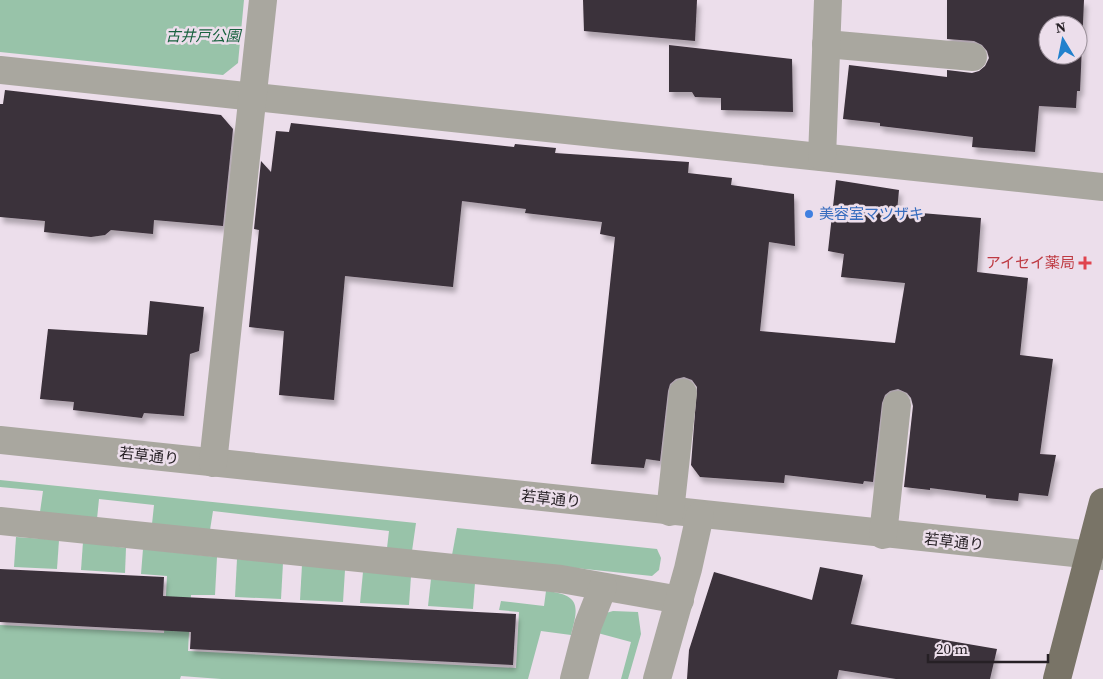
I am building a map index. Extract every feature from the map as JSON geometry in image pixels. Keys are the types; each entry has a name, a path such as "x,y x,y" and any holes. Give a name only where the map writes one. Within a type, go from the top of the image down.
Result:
{"main road":[{"path":"1057,679 1096,556 1103,502"}],"street":[{"path":"213,463 263,0"},
{"path":"822,157 828,0"},
{"path":"826,44 973,57"},
{"path":"0,70 1103,187"},
{"path":"670,512 683,393"},
{"path":"883,535 897,405"},
{"name":"若草通り","path":"0,440 883,535 1096,556"},
{"path":"658,679 680,600 700,515"},
{"path":"0,521 561,579 603,588 680,600"},
{"path":"574,679 588,625 603,588"}],"green space":[{"name":"古井戸公園","path":"0,0 244,0 238,63 223,75 0,52"},
{"path":"0,480 416,523 412,551 387,548 389,531 213,511 210,530 152,524 154,505 99,499 97,519 40,512 43,491 0,487"},
{"path":"457,528 657,549 661,558 659,570 652,576 452,555"},
{"path":"16,537 59,540 57,569 14,567"},
{"path":"83,542 126,548 125,573 81,570"},
{"path":"143,549 217,557 215,595 191,595 188,651 516,668 519,612 499,610 501,601 544,606 546,591 557,593 571,599 576,609 575,616 571,635 541,631 528,679 221,679 181,676 180,679 0,679 0,625 164,633 167,576 141,574"},
{"path":"237,559 283,563 281,599 235,597"},
{"path":"302,565 345,570 343,602 300,600"},
{"path":"363,572 411,576 409,605 360,603"},
{"path":"431,579 475,583 473,609 428,606"},
{"path":"613,611 638,612 641,634 628,679 621,679 631,642 594,632 606,613"}],"building":[{"path":"583,0 697,0 695,41 584,31"},
{"path":"947,0 1084,0 1083,15 1038,15 1038,65 1081,65 1080,91 1077,91 1076,108 1039,106 1035,152 972,147 973,137 880,126 880,123 843,119 849,65 947,77 947,70 972,73 979,71 985,66 989,58 987,51 982,45 974,41 947,39"},
{"path":"669,45 792,59 793,112 721,110 721,98 695,97 692,92 669,92"},
{"path":"5,90 221,115 233,129 223,226 154,220 153,234 111,230 105,235 91,237 44,232 45,221 0,217 0,104 3,104"},
{"path":"291,123 514,147 515,144 556,148 555,153 689,162 688,173 732,178 731,185 794,194 795,246 769,242 760,331 895,343 905,283 841,277 844,254 828,251 836,180 899,190 897,211 981,218 977,272 1028,278 1020,355 1053,359 1040,454 1056,455 1048,496 1019,493 1018,501 986,498 986,495 930,488 930,490 904,487 913,406 911,398 907,393 898,389 890,391 885,395 882,403 873,482 864,481 863,484 785,475 784,483 700,477 691,465 697,387 692,380 684,377 676,379 670,384 668,391 660,461 646,459 644,468 591,464 615,237 600,234 602,222 525,213 526,209 462,201 453,287 345,276 334,400 279,395 284,331 249,327 259,230 254,229 261,161 271,172 276,131 289,132"},
{"path":"150,301 204,307 199,351 190,354 184,416 144,413 142,418 73,410 74,402 40,399 48,329 147,335"},
{"path":"820,567 863,575 851,624 997,649 990,679 896,679 839,670 837,679 687,679 689,650 714,572 812,600"},
{"path":"0,569 164,577 163,596 516,614 513,665 190,649 191,632 0,622"}],"place":[{"name":"美容室マツザキ","path":"809,214"},
{"name":"アイセイ薬局","path":"1085,263"}]}
